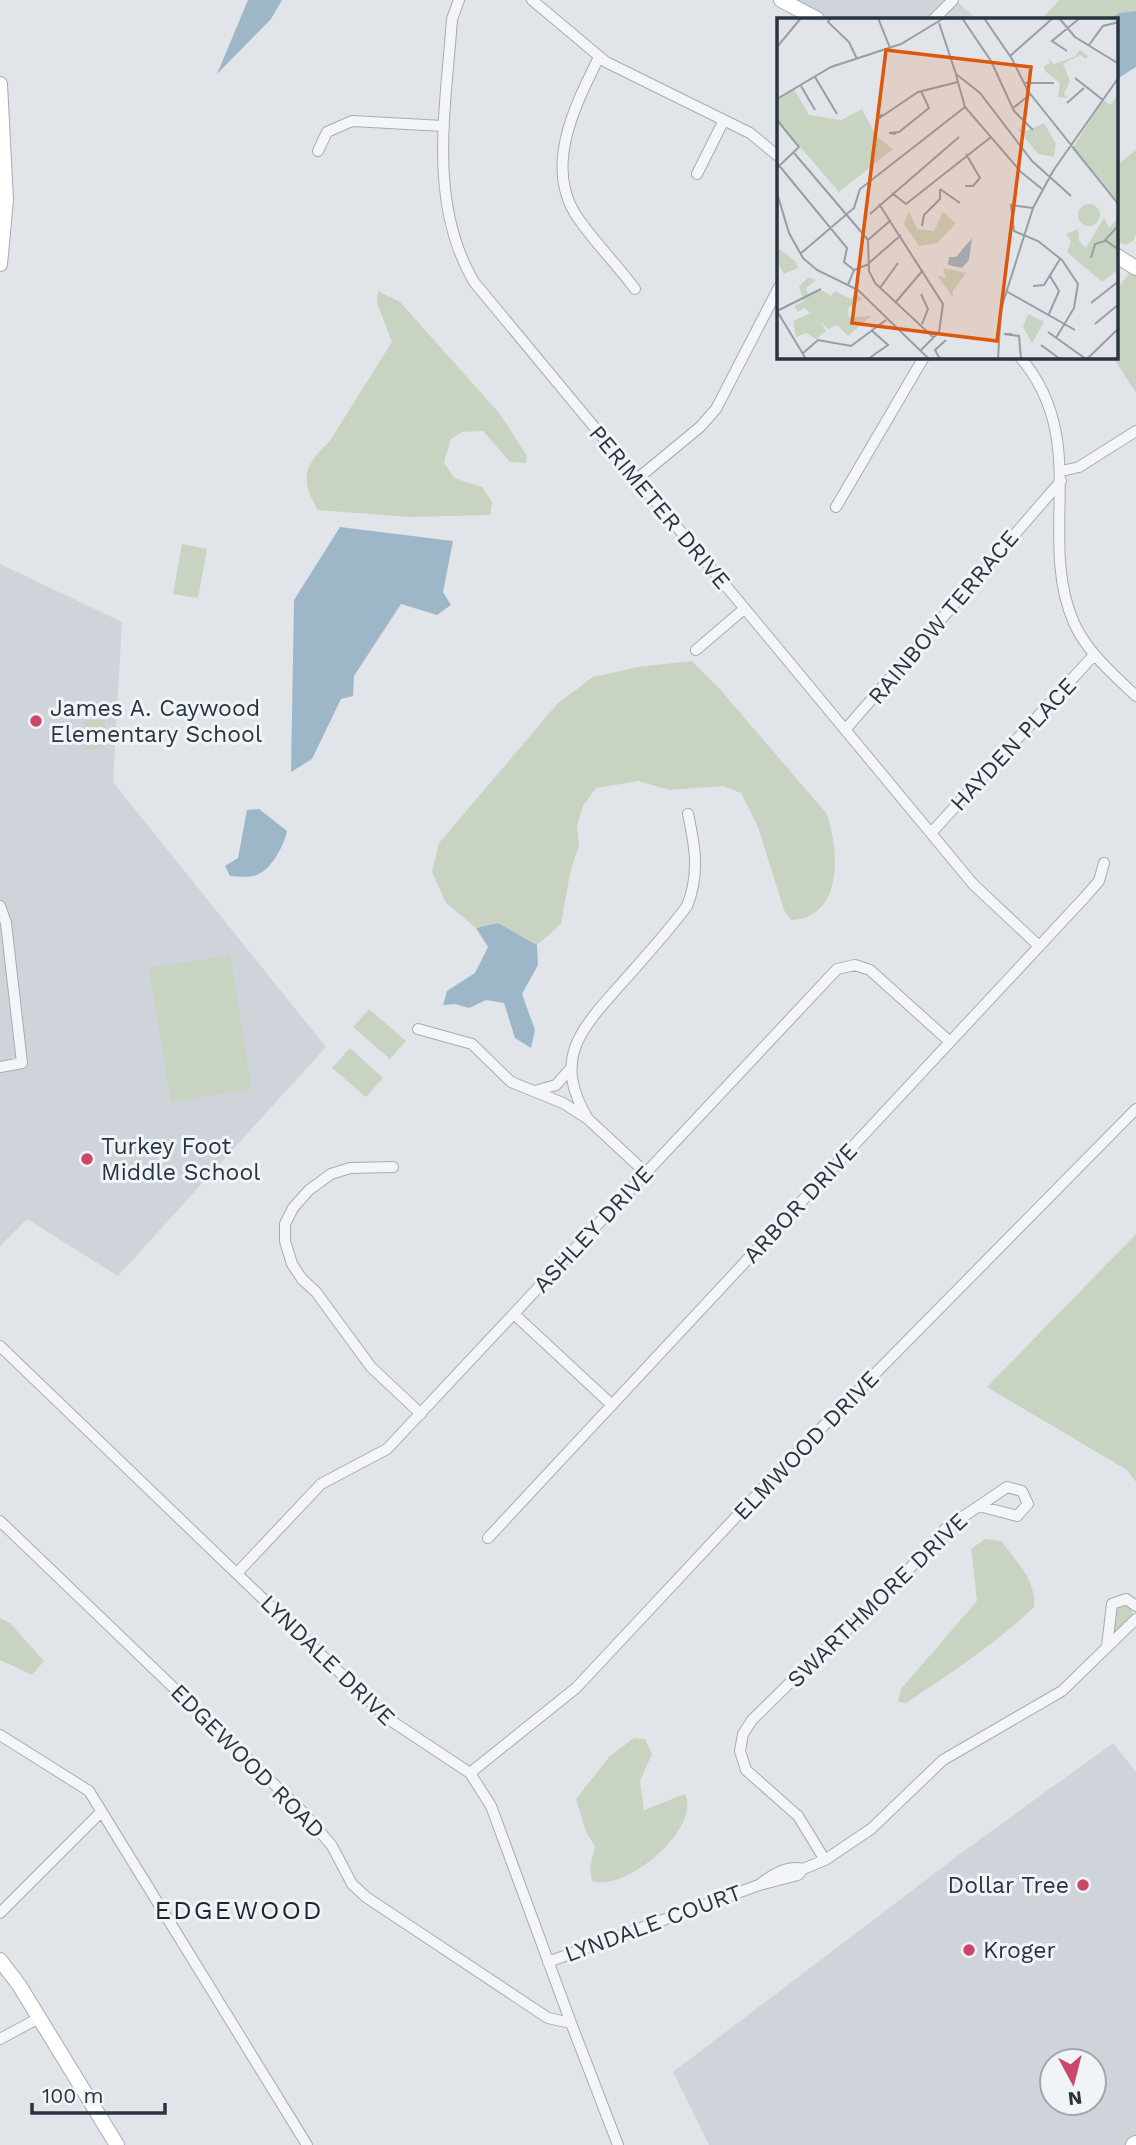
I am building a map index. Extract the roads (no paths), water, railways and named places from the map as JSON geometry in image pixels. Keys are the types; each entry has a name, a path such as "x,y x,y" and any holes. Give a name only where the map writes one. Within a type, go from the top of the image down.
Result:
{"main road":[{"path":"781,0 815,18"},
{"path":"0,84 6,200 0,264"},
{"path":"1118,257 1136,268"},
{"path":"0,1960 117,2145"}],"street":[{"name":"PERIMETER DRIVE","path":"459,0 452,19 442,171 446,208 453,236 469,273 539,363 973,884 1039,946"},
{"path":"532,0 599,57 750,133 777,155"},
{"path":"935,18 953,0"},
{"path":"599,57 567,125 564,179 576,214 635,289"},
{"path":"697,174 724,120"},
{"path":"318,151 327,132 352,121 444,125"},
{"path":"637,479 700,427 716,409 777,291"},
{"path":"836,507 923,359"},
{"path":"1021,359 1037,381 1054,421 1062,476 1061,560 1065,597 1074,624 1094,654 1136,695"},
{"name":"RAINBOW TERRACE","path":"845,730 1041,504 1062,476 1136,431"},
{"path":"1041,504 1061,512"},
{"path":"696,650 744,609"},
{"name":"HAYDEN PLACE","path":"931,833 1094,654"},
{"path":"588,1119 573,1090 571,1068 574,1046 587,1021 687,906 694,883 697,852 688,814"},
{"name":"ARBOR DRIVE","path":"488,1538 1100,881 1104,863"},
{"path":"0,906 6,923 22,1063 0,1067"},
{"name":"ASHLEY DRIVE","path":"237,1573 321,1484 339,1472 380,1455 421,1414 842,966 855,965 870,970 950,1042"},
{"path":"418,1029 472,1044 505,1078 588,1119 646,1173"},
{"path":"536,1091 555,1085 571,1068"},
{"name":"ELMWOOD DRIVE","path":"470,1773 576,1688 787,1462 1136,1109"},
{"path":"393,1167 351,1168 331,1174 297,1203 285,1224 285,1241 292,1264 302,1279 316,1292 371,1367 421,1414"},
{"path":"514,1314 612,1405"},
{"name":"LYNDALE DRIVE","path":"0,1346 399,1729 448,1756 470,1773 491,1806 571,2023"},
{"name":"SWARTHMORE DRIVE","path":"825,1860 798,1816 746,1770 740,1751 743,1734 752,1720 813,1660 885,1596 946,1528 964,1513 979,1506"},
{"name":"EDGEWOOD ROAD","path":"0,1521 305,1814 332,1846 352,1884 366,1897 548,2018 571,2023"},
{"path":"1107,1646 1112,1604 1126,1599 1136,1606"},
{"name":"LYNDALE COURT","path":"548,1962 759,1885 798,1875 803,1869 825,1860 871,1829 943,1760 985,1733 1043,1704 1081,1675 1136,1619"},
{"path":"0,1735 85,1787 307,2145"},
{"path":"0,1913 101,1812"},
{"path":"0,2039 39,2018"},
{"path":"571,2023 618,2145"}],"water":[{"path":"248,0 282,0 271,19 217,74"},
{"path":"1136,11 1136,67 1118,78 1118,18 1111,18 1119,13"},
{"path":"340,527 453,541 443,592 451,605 437,615 401,604 354,676 353,696 341,699 312,759 291,772 294,600"},
{"path":"259,809 287,831 283,844 275,858 259,874 247,877 230,876 225,866 238,858 247,810"},
{"path":"498,923 537,945 538,965 522,994 535,1030 531,1048 515,1038 504,1003 486,1000 469,1008 455,1004 443,1005 447,991 475,973 488,947 476,928"}],"place":[{"name":"James A. Caywood Elementary School","path":"36,721"},
{"name":"Turkey Foot Middle School","path":"87,1159"},
{"name":"Dollar Tree","path":"1083,1885"},
{"name":"Kroger","path":"969,1950"}],"district":[{"name":"EDGEWOOD","path":"239,1910"}]}
